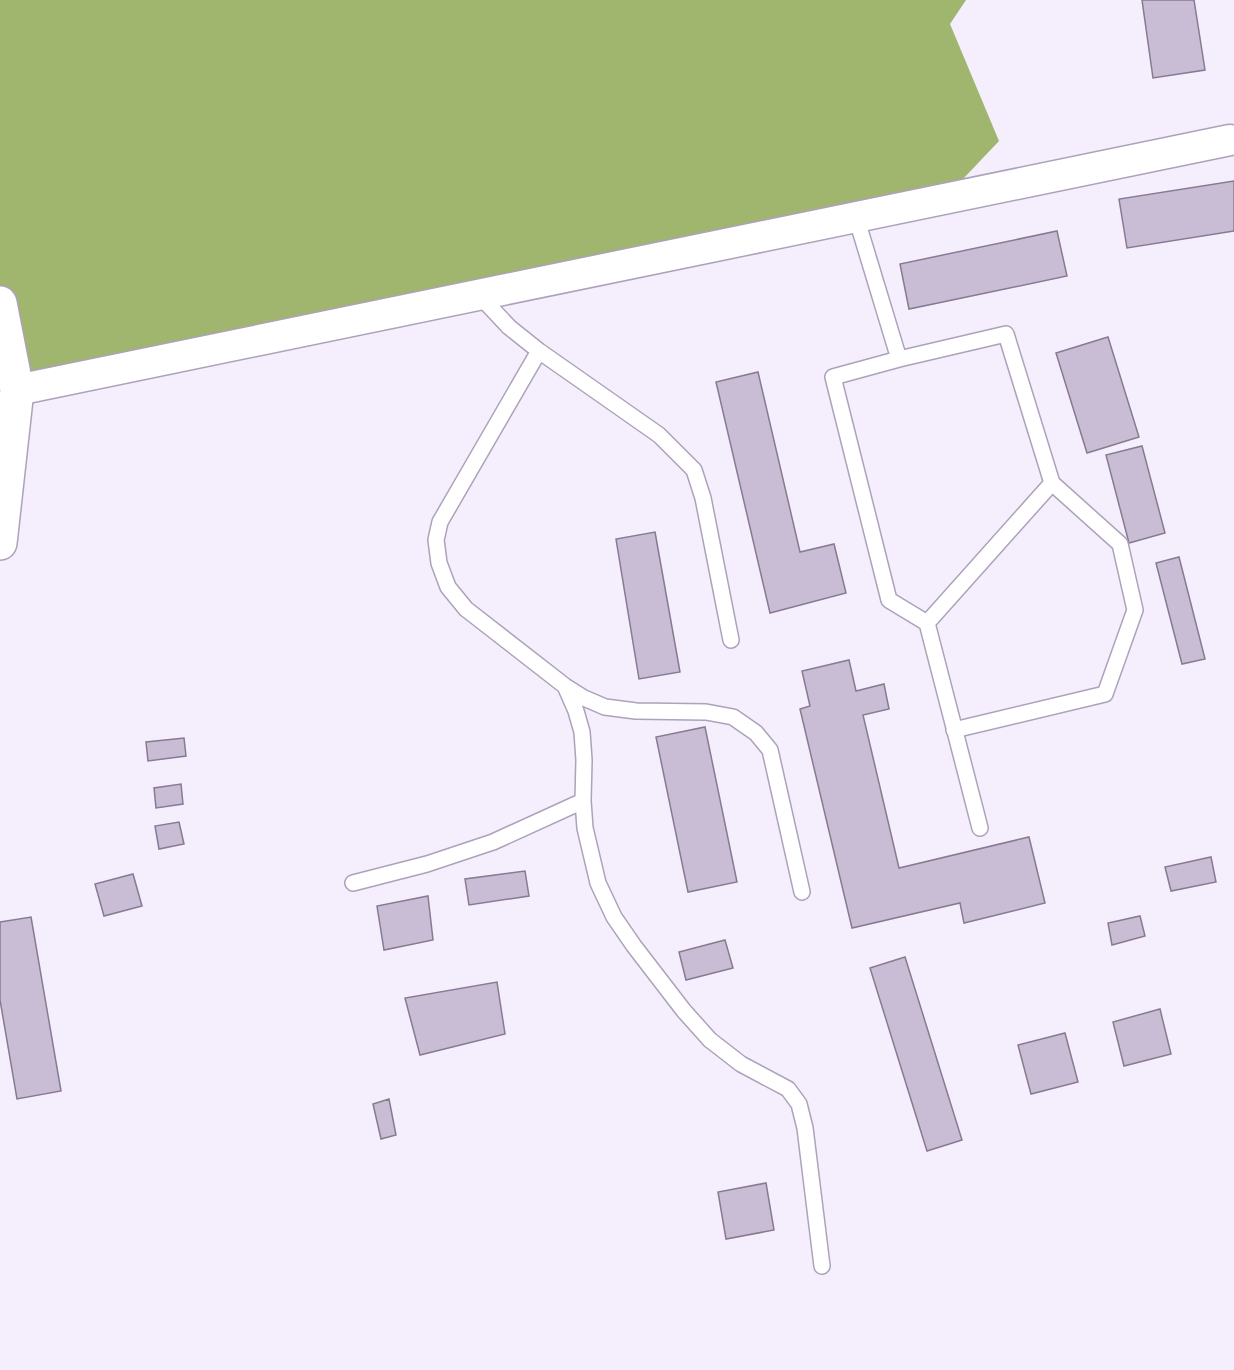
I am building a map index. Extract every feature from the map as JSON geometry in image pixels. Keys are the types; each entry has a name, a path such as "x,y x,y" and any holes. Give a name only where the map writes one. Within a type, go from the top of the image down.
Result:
{"street":[{"path":"17,390 1230,140"},
{"path":"0,303 17,390 0,543"}],"lane":[{"path":"856,217 899,359"},
{"path":"479,295 509,327 539,351 659,435 694,470 703,498 731,639"},
{"path":"954,730 1105,694 1136,610 1120,544 1052,483 1006,334 833,376 889,600 927,623 954,730 980,828"},
{"path":"539,351 440,522 436,540 439,563 448,587 466,609 565,686 584,698 605,707 636,711 706,712 733,717 756,733 770,750 802,892"},
{"path":"927,623 1052,483"},
{"path":"565,686 582,732 585,828 598,883 614,917 634,946 684,1011 710,1040 741,1064 788,1089 798,1104 805,1128 822,1266"},
{"path":"353,884 427,864 493,842 583,801"}],"green space":[{"path":"0,0 966,0 950,24 999,141 944,199 17,390 0,303"}],"building":[{"path":"1142,0 1194,0 1205,70 1153,78"},
{"path":"1234,181 1234,231 1127,248 1119,199"},
{"path":"1057,231 1067,276 909,309 900,264"},
{"path":"1108,337 1139,437 1087,453 1056,353"},
{"path":"758,372 800,552 834,544 846,593 770,613 716,382"},
{"path":"1142,446 1165,533 1129,543 1106,455"},
{"path":"655,532 680,672 639,679 616,539"},
{"path":"1179,557 1205,659 1182,664 1156,563"},
{"path":"849,660 856,691 884,684 889,709 863,715 899,868 1029,837 1045,903 964,923 960,903 852,928 800,709 810,706 802,671"},
{"path":"705,727 737,882 688,892 656,737"},
{"path":"184,738 186,756 148,761 146,742"},
{"path":"181,784 183,804 156,808 154,788"},
{"path":"179,822 184,844 159,849 155,826"},
{"path":"1211,857 1216,882 1171,891 1165,867"},
{"path":"525,871 529,896 469,905 465,879"},
{"path":"133,874 142,906 104,916 95,884"},
{"path":"428,896 433,940 384,950 377,906"},
{"path":"1140,916 1145,936 1112,945 1108,923"},
{"path":"31,917 61,1091 17,1099 0,1000 0,922"},
{"path":"725,940 733,968 686,980 679,952"},
{"path":"905,957 962,1140 927,1151 870,968"},
{"path":"497,982 505,1034 420,1055 405,998"},
{"path":"1160,1009 1171,1054 1124,1066 1113,1022"},
{"path":"1065,1033 1078,1082 1031,1094 1018,1045"},
{"path":"389,1099 396,1135 381,1139 373,1104"},
{"path":"766,1183 774,1230 726,1239 718,1192"}]}
